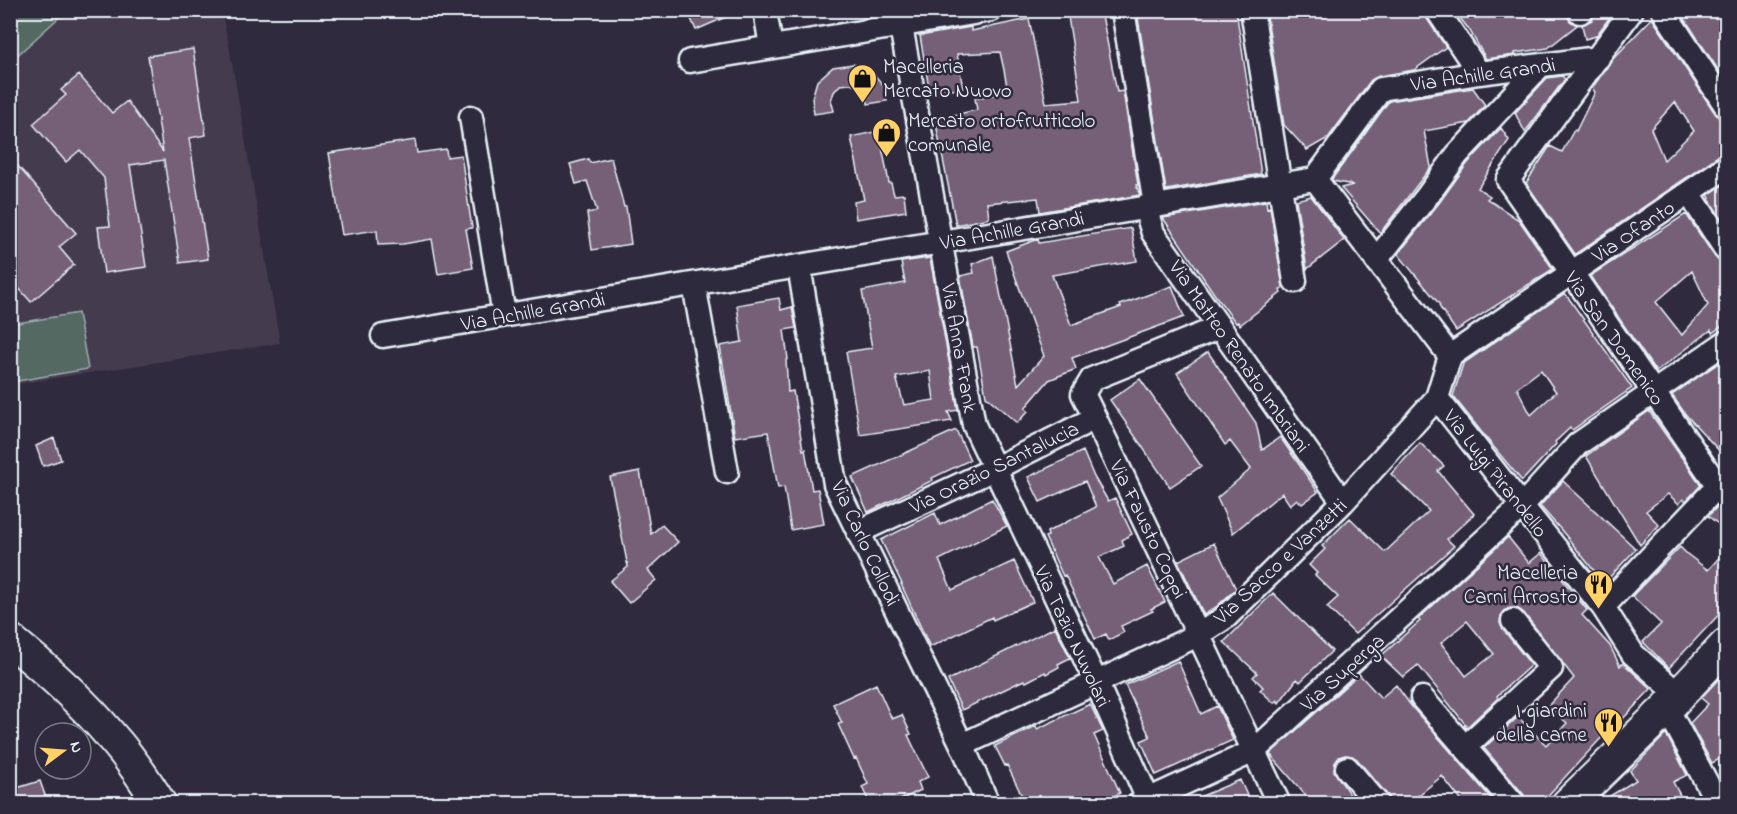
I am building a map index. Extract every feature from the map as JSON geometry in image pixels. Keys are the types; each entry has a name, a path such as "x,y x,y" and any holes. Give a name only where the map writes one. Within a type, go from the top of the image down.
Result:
{"main road":[{"path":"10,640 48,673 111,736 138,770 160,804"},
{"path":"1568,804 1673,701 1726,645"}],"street":[{"path":"765,10 771,47"},
{"path":"690,61 771,47 899,18 991,10"},
{"name":"Via Matteo Renato Imbriani","path":"1123,10 1153,233 1343,502"},
{"path":"1252,10 1295,281"},
{"path":"1437,10 1479,73"},
{"path":"1598,58 1632,10"},
{"path":"1663,10 1726,106"},
{"name":"Via Anna Frank","path":"899,18 974,425 994,469"},
{"name":"Via Achille Grandi","path":"382,336 1315,179 1381,89 1479,73 1598,58"},
{"name":"Via San Domenico","path":"1598,58 1508,180 1653,393 1722,489"},
{"path":"1376,260 1457,155 1541,65"},
{"path":"471,117 504,315"},
{"name":"Via Ofanto","path":"1450,356 1726,168"},
{"path":"1315,179 1450,356"},
{"path":"1689,193 1726,250"},
{"name":"Via Carlo Collodi","path":"799,266 835,484 962,745 988,804"},
{"path":"694,284 727,472"},
{"name":"Via Orazio Santalucia","path":"858,532 994,469 1095,418 1083,394 1092,379 1220,327"},
{"name":"Via Superga","path":"1146,802 1254,751 1522,506 1578,444 1726,342"},
{"name":"Via Luigi Pirandello","path":"1450,356 1437,398 1603,607 1633,654 1673,701"},
{"name":"Via Sacco e Vanzetti","path":"962,745 1097,684 1200,634 1226,617 1343,502 1437,398"},
{"name":"Via Fausto Coppi","path":"1095,418 1280,804"},
{"name":"Via Tazio Nuvolari","path":"994,469 1097,684 1146,802"},
{"path":"1603,607 1722,489"},
{"path":"1465,747 1551,668 1513,621"},
{"path":"1422,698 1514,804"},
{"path":"1673,701 1718,804"},
{"path":"1347,768 1378,804"}],"shaded area":[{"path":"66,11 221,11 229,45 280,343 11,385 11,61"}],"green space":[{"path":"11,10 66,10 66,11 11,61"},
{"path":"78,313 88,369 11,382 11,324"}],"building":[{"path":"687,10 742,10 696,30"},
{"path":"1067,10 1101,10 1117,92 1123,91 1138,185 1136,185 1140,195 1040,212 1038,198 987,203 989,218 956,225 935,119 977,110 975,98 1008,92 1004,70 1000,52 957,54 963,88 930,94 920,36 971,27 971,31 1029,19 1046,103 1081,100"},
{"path":"1157,10 1236,10 1261,174 1166,190 1138,18 1158,15"},
{"path":"1266,10 1374,10 1379,16 1391,10 1421,10 1446,47 1414,70 1379,76 1371,80 1328,138 1307,150 1284,125"},
{"path":"1454,10 1567,10 1570,21 1577,25 1548,48 1486,59 1470,31"},
{"path":"1595,10 1615,10 1596,36 1585,39 1582,25 1592,20"},
{"path":"1679,10 1726,10 1726,82"},
{"path":"1652,18 1715,113 1719,118 1726,119 1726,154 1718,156 1575,254 1526,183 1550,146 1562,152 1574,130 1576,131 1595,92 1592,88 1613,59","holes":["1675,102 1694,131 1664,160 1651,129"]},
{"path":"193,49 206,135 189,138 208,259 180,263 164,160 130,165 146,267 104,273 98,227 110,226 104,178 80,150 66,162 33,124 66,95 61,90 79,75 112,113 127,101 163,152 148,56"},
{"path":"853,64 872,72 884,86 887,101 868,104 866,94 860,87 850,84 840,85 831,100 834,111 814,114 812,98 817,81 833,67"},
{"path":"1562,76 1565,79 1525,132 1515,113 1547,78"},
{"path":"1473,88 1485,105 1469,123 1424,131 1431,167 1380,233 1341,188 1353,185 1332,179 1389,101"},
{"path":"1501,128 1509,140 1478,188 1490,196 1487,199 1519,220 1553,269 1456,331 1440,305 1398,254 1467,164"},
{"path":"879,131 889,183 891,183 894,195 904,194 906,211 856,219 854,202 864,200 851,137"},
{"path":"415,140 417,153 446,149 447,157 461,155 472,228 466,229 473,268 438,274 432,239 378,245 377,230 342,235 329,153"},
{"path":"10,157 76,233 59,247 74,265 31,302 10,278"},
{"path":"611,158 624,207 626,207 631,244 592,250 587,213 597,211 587,181 576,184 570,164 588,159 590,163"},
{"path":"1726,183 1726,226 1708,195"},
{"path":"1311,196 1344,240 1307,269 1296,200"},
{"path":"1266,201 1267,208 1270,207 1283,287 1280,290 1281,293 1240,325 1215,295 1163,218"},
{"path":"1686,214 1715,257 1720,262 1726,263 1726,323 1712,333 1711,330 1656,372 1590,276","holes":["1692,271 1708,305 1682,335 1656,302"]},
{"path":"1131,228 1137,261 1052,275 1071,325 1172,286 1184,317 1072,358 1076,369 1049,380 1025,408 1028,411 1017,423 986,396 977,347 973,347 960,276 974,273 972,264 993,256 1018,385 1044,356 1006,251 1038,239 1039,243"},
{"path":"930,258 958,410 948,412 952,421 860,435 846,352 872,348 862,291 905,283 901,262","holes":["930,371 934,400 904,405 896,377"]},
{"path":"1565,293 1632,388 1572,430 1570,428 1522,481 1453,396 1463,364","holes":["1541,370 1556,392 1531,415 1517,388"]},
{"path":"779,298 781,310 792,307 796,328 784,330 788,359 786,360 788,392 793,391 812,490 818,489 824,524 791,530 784,487 778,488 768,432 735,437 720,346 742,342 737,305"},
{"path":"1208,352 1256,423 1262,450 1280,437 1318,492 1302,504 1297,499 1290,505 1282,493 1233,533 1217,498 1251,469 1230,441 1225,445 1177,373"},
{"path":"1726,358 1726,458 1686,415 1672,395"},
{"path":"1140,379 1201,466 1170,487 1110,400"},
{"path":"1649,411 1701,485 1686,501 1683,499 1679,504 1668,494 1646,511 1659,525 1640,545 1586,456"},
{"path":"956,430 970,460 868,512 852,477"},
{"path":"54,438 61,460 43,466 36,446"},
{"path":"1420,443 1444,466 1438,471 1474,514 1447,539 1454,546 1355,634 1327,607 1338,597 1315,575 1317,573 1309,565 1325,549 1322,546 1350,518 1385,552 1429,511 1391,474"},
{"path":"1083,451 1108,501 1115,498 1132,534 1122,540 1124,546 1099,557 1113,584 1147,566 1165,602 1151,609 1153,611 1121,626 1124,632 1109,640 1106,634 1095,639 1045,537 1048,536 1047,532 1096,507 1085,481 1040,502 1028,477"},
{"path":"640,471 651,534 662,525 678,542 648,570 656,580 629,603 610,581 628,567 610,477"},
{"path":"1563,481 1636,549 1604,583 1540,506"},
{"path":"992,499 1007,526 939,560 952,590 1014,561 1033,602 993,620 992,617 930,647 881,540 935,513 940,525"},
{"path":"1720,504 1726,505 1726,530 1708,516"},
{"path":"1508,537 1529,563 1541,553 1587,610 1582,615 1610,646 1620,666 1623,663 1651,689 1619,723 1617,721 1540,804 1527,804 1524,795 1484,748 1518,717 1546,745 1567,723 1548,706 1574,678 1524,613 1517,608 1505,610 1500,623 1531,665 1466,728 1464,726 1466,725 1418,665 1403,677 1381,656 1420,621 1418,619","holes":["1467,621 1494,654 1466,676 1441,643"]},
{"path":"1214,543 1236,589 1204,615 1178,561"},
{"path":"1680,547 1708,570 1726,550 1726,607 1669,668 1643,642 1661,624 1632,596"},
{"path":"1273,593 1332,651 1300,682 1297,679 1279,703 1277,700 1274,703 1260,690 1263,687 1253,677 1257,673 1224,642"},
{"path":"1055,627 1070,658 1046,674 1045,672 1026,682 1024,680 962,710 948,680"},
{"path":"1178,661 1201,714 1217,706 1233,740 1156,775 1141,741 1150,737 1125,685"},
{"path":"1726,671 1726,756 1712,763 1690,723 1708,704 1701,698"},
{"path":"1359,674 1381,698 1396,685 1412,707 1496,804 1464,804 1442,776 1408,804 1395,804 1357,759 1345,755 1339,757 1334,771 1356,804 1313,804 1270,754"},
{"path":"876,684 892,719 902,715 911,734 908,735 928,777 918,782 921,790 892,804 870,804 862,787 868,784 838,724 842,723 833,704"},
{"path":"1090,704 1103,731 1094,735 1120,793 1097,804 1026,804 995,746"},
{"path":"1666,734 1687,775 1673,782 1682,799 1673,804 1597,804 1636,780 1630,771"},
{"path":"1240,780 1251,804 1185,803"},
{"path":"40,781 48,804 10,804 10,790"}],"place":[{"name":"Macelleria Mercato Nuovo","path":"862,104"},
{"name":"Mercato ortofrutticolo comunale","path":"887,158"},
{"name":"Macelleria Carni Arrosto","path":"1599,610"},
{"name":"I giardini della carne","path":"1608,748"}]}
